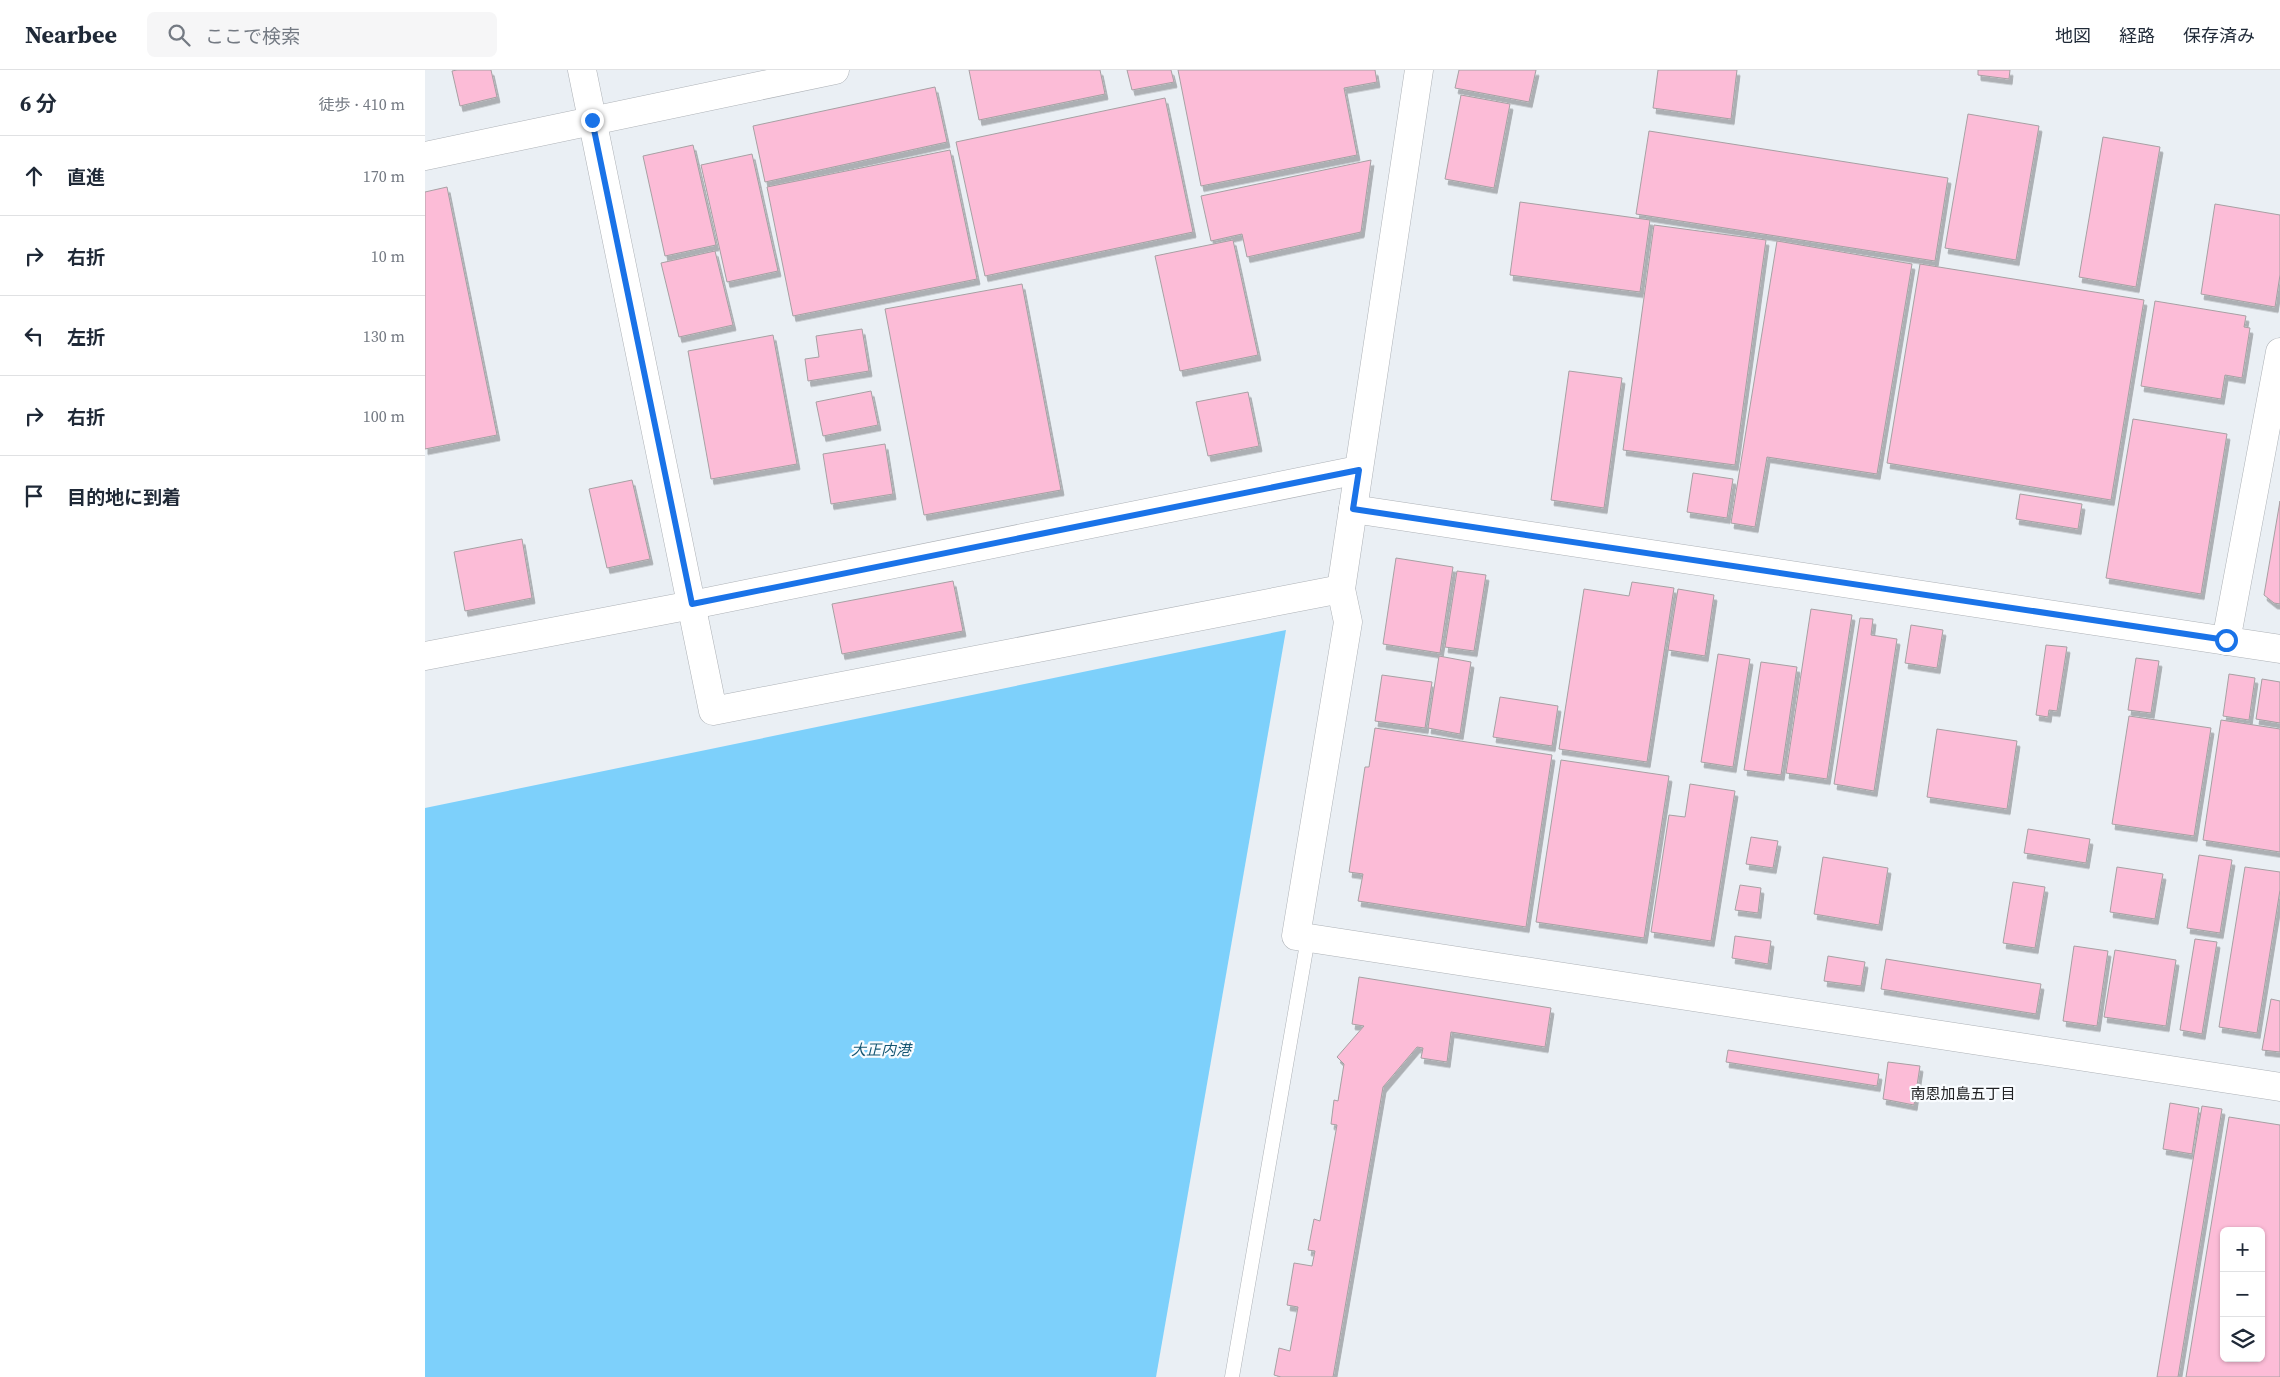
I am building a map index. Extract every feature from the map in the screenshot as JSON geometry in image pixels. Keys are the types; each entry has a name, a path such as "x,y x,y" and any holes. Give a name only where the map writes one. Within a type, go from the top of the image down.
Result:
{"street":[{"path":"582,70 713,711 1341,589"},
{"path":"425,156 835,70"},
{"path":"1419,70 1341,589 1348,622 1296,936 2280,1087"},
{"path":"2226,640 2280,352"},
{"path":"425,656 1359,470"},
{"path":"1353,509 2280,649"}],"lane":[{"path":"1232,1377 1309,938"}],"water":[{"name":"大正内港","path":"1286,630 1156,1377 425,1377 425,808"}],"building":[{"path":"491,70 497,97 460,106 452,71"},
{"path":"969,70 1100,70 1105,94 979,120"},
{"path":"1127,70 1171,70 1174,82 1132,90"},
{"path":"1178,70 1375,70 1377,82 1344,88 1357,155 1201,186"},
{"path":"1459,70 1536,70 1529,102 1455,88"},
{"path":"1658,70 1737,70 1731,119 1653,108"},
{"path":"1978,70 2010,70 2009,79 1978,75"},
{"path":"935,87 947,142 765,182 753,126"},
{"path":"1461,95 1510,104 1494,188 1445,179"},
{"path":"1165,98 1193,232 985,276 956,142"},
{"path":"1968,114 2039,126 2016,260 1945,248"},
{"path":"1649,131 1948,178 1935,261 1636,214"},
{"path":"2103,137 2160,147 2136,287 2079,277"},
{"path":"693,145 716,245 665,256 643,156"},
{"path":"950,150 977,279 793,316 767,187"},
{"path":"752,154 778,271 727,282 701,165"},
{"path":"1371,160 1361,232 1247,257 1242,234 1211,241 1201,196"},
{"path":"447,187 497,435 425,449 425,192"},
{"path":"1520,202 1650,220 1640,292 1510,275"},
{"path":"2215,204 2280,215 2280,275 2275,307 2201,294"},
{"path":"1654,225 1766,240 1735,465 1623,450"},
{"path":"1233,240 1258,355 1180,371 1155,256"},
{"path":"1777,241 1912,264 1877,474 1767,457 1755,527 1731,523"},
{"path":"715,251 733,325 679,337 661,263"},
{"path":"1920,264 2144,300 2111,500 1887,463"},
{"path":"1022,284 1061,490 924,515 885,309"},
{"path":"2155,301 2246,316 2244,327 2250,328 2242,378 2225,375 2221,399 2141,386"},
{"path":"862,329 869,371 808,381 805,359 819,357 816,336"},
{"path":"773,335 797,464 711,479 688,351"},
{"path":"1569,371 1622,378 1604,508 1551,500"},
{"path":"871,391 878,425 823,436 816,402"},
{"path":"1248,392 1259,446 1208,456 1196,402"},
{"path":"2133,419 2227,434 2201,594 2106,578"},
{"path":"885,444 893,494 831,504 823,454"},
{"path":"1693,473 1733,479 1727,518 1687,512"},
{"path":"632,480 650,559 607,568 589,489"},
{"path":"2020,494 2082,504 2078,529 2016,519"},
{"path":"2280,501 2280,604 2274,603 2264,595"},
{"path":"522,539 532,598 465,611 454,552"},
{"path":"1396,558 1453,567 1440,653 1383,644"},
{"path":"1457,571 1486,575 1474,651 1445,647"},
{"path":"953,581 963,631 842,654 832,604"},
{"path":"1632,582 1674,588 1647,762 1559,749 1584,589 1629,596"},
{"path":"1678,589 1714,595 1705,656 1668,650"},
{"path":"1811,609 1852,615 1827,779 1786,773"},
{"path":"1860,618 1873,619 1871,635 1897,639 1874,791 1834,784"},
{"path":"1911,625 1943,630 1937,668 1905,663"},
{"path":"2046,645 2067,647 2057,711 2049,710 2048,717 2036,715"},
{"path":"1718,654 1750,659 1733,767 1701,762"},
{"path":"1439,656 1471,662 1460,734 1428,728"},
{"path":"2136,658 2159,661 2151,713 2128,710"},
{"path":"1761,662 1797,667 1781,775 1744,770"},
{"path":"2229,674 2255,678 2249,720 2223,716"},
{"path":"1382,675 1432,682 1425,728 1375,721"},
{"path":"2262,679 2280,682 2280,723 2256,719"},
{"path":"1500,697 1558,706 1552,746 1493,737"},
{"path":"2129,716 2211,728 2194,836 2112,824"},
{"path":"2221,720 2280,729 2280,852 2203,840"},
{"path":"1375,728 1552,755 1526,927 1358,901 1363,874 1349,872 1365,767 1369,767"},
{"path":"1937,729 2017,741 2007,809 1927,797"},
{"path":"1561,760 1669,776 1644,938 1536,922"},
{"path":"1690,784 1735,791 1711,941 1651,932 1669,815 1685,817"},
{"path":"2028,829 2090,839 2086,863 2024,853"},
{"path":"1751,837 1778,841 1773,868 1746,864"},
{"path":"2199,855 2232,860 2220,933 2187,928"},
{"path":"1823,857 1888,868 1879,925 1814,914"},
{"path":"2117,867 2163,874 2155,919 2110,912"},
{"path":"2245,867 2280,872 2280,890 2257,1033 2219,1027"},
{"path":"2013,882 2045,887 2035,948 2003,943"},
{"path":"1740,885 1761,888 1758,913 1735,910"},
{"path":"1735,936 1771,941 1768,964 1732,958"},
{"path":"2195,939 2217,942 2202,1034 2180,1030"},
{"path":"2074,946 2108,951 2097,1026 2063,1021"},
{"path":"2115,950 2176,960 2166,1026 2104,1017"},
{"path":"1828,956 1865,962 1861,986 1824,981"},
{"path":"1886,959 2041,984 2036,1014 1881,989"},
{"path":"1359,977 1551,1008 1545,1047 1451,1032 1447,1062 1421,1058 1423,1048 1417,1047 1383,1087 1333,1377 1281,1377 1274,1375 1279,1348 1290,1351 1298,1307 1287,1305 1294,1263 1312,1266 1315,1251 1308,1250 1314,1219 1320,1221 1337,1125 1331,1124 1334,1100 1338,1101 1344,1064 1337,1057 1364,1026 1352,1024"},
{"path":"2271,999 2280,1001 2280,1052 2262,1050"},
{"path":"1728,1050 1879,1074 1877,1086 1726,1062"},
{"path":"1888,1062 1920,1066 1914,1105 1883,1099"},
{"path":"2170,1103 2199,1108 2192,1154 2163,1149"},
{"path":"2202,1106 2222,1109 2178,1377 2157,1377"},
{"path":"2229,1117 2280,1125 2280,1377 2186,1377"}],"district":[{"name":"南恩加島五丁目","path":"1963,1093"}],"route":[{"path":"592,120 692,604 1359,470 1353,509 2226,640"}]}
